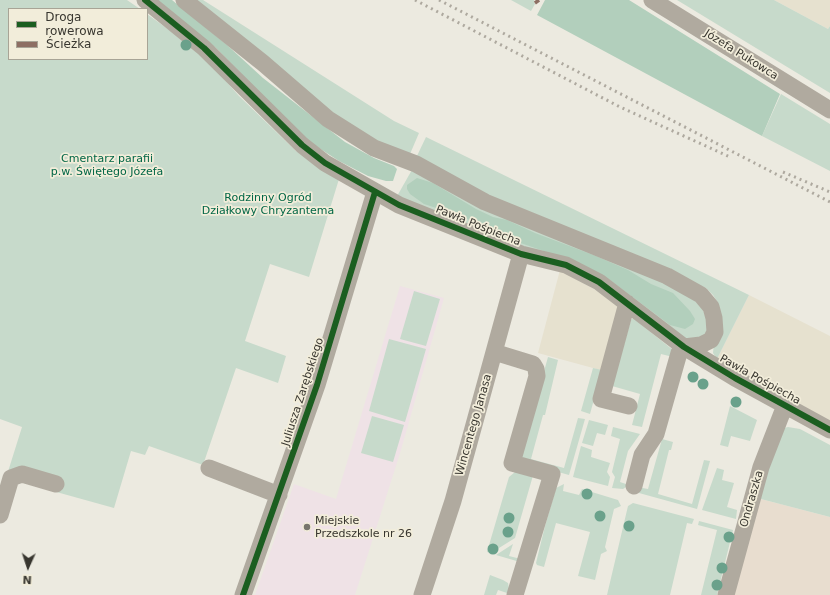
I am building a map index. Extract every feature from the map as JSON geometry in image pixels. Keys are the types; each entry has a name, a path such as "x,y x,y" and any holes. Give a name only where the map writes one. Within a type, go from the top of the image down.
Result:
{"street":[{"name":"Pawła Pośpiecha","path":"145,0 204,48 302,145 325,163 399,205 521,254 566,265 599,282 684,347 788,408 830,430"},
{"name":"Pawła Pośpiecha","path":"184,0 263,63 328,119 374,148 412,162 485,202 667,276 701,295 711,307 714,318 715,332 707,352 709,362"},
{"name":"Józefa Pukowca","path":"652,0 830,110"},
{"name":"Juliusza Zarębskiego","path":"243,595 317,385 375,192"},
{"name":"Wincentego Janasa","path":"422,595 452,501 521,254"},
{"path":"627,303 601,399 628,406"},
{"path":"634,486 642,455 656,434 679,353 684,347 701,345 711,340"},
{"path":"494,352 533,364 536,369 537,376 512,463 552,474 515,595"},
{"name":"Ondraszka","path":"726,595 761,467 782,413 788,408"},
{"path":"209,468 279,495"},
{"path":"0,515 11,478 22,474 56,484"}],"shaded area":[{"path":"774,0 830,0 830,26 828,29"},
{"path":"560,270 620,304 604,371 538,353"},
{"path":"400,286 444,298 401,450 355,595 255,595 294,484 336,499"},
{"path":"749,295 830,336 830,422 717,359"},
{"path":"757,498 830,517 830,595 732,595"}],"green space":[{"path":"0,0 127,0 139,8 8,8 8,60 148,60 148,15 201,53 239,96 296,151 339,179 309,277 270,264 245,341 286,356 278,383 236,368 203,465 149,446 145,455 131,451 114,508 6,478 22,427 0,419"},
{"path":"157,0 172,0 227,45 263,78 345,142 374,158 394,166 397,169 393,181 386,181 368,176 339,161 300,134 216,48"},
{"path":"193,0 203,0 394,121 419,133 410,154 377,143 326,111"},
{"path":"511,0 534,0 535,4 531,11"},
{"path":"545,0 629,0 780,94 762,136 537,15"},
{"path":"677,0 774,0 828,29 830,26 830,93"},
{"path":"781,94 830,124 830,171 762,136"},
{"path":"426,137 749,295 717,359 713,353 718,303 706,288 488,198 416,158"},
{"path":"413,168 666,281 700,301 711,332 685,344 602,279 396,198"},
{"path":"417,178 433,183 476,209 493,217 507,220 535,233 596,256 628,270 651,284 673,293 690,311 695,319 693,324 685,329 670,325 610,280 581,264 512,240 461,216 424,204 410,194 407,189 407,185"},
{"path":"414,291 440,299 426,346 400,339"},
{"path":"633,318 673,350 673,357 661,354 642,427 632,425 640,394 612,386 631,320"},
{"path":"389,339 426,349 405,422 369,411"},
{"path":"548,357 558,360 545,415 543,415 531,459 564,468 578,418 585,419 569,475 519,461"},
{"path":"593,368 602,370 590,414 581,411"},
{"path":"730,406 757,420 750,441 731,436 728,447 720,445"},
{"path":"372,416 404,425 393,462 361,453"},
{"path":"589,420 608,425 605,435 597,433 593,446 582,443"},
{"path":"613,427 640,434 628,451 620,482 629,485 623,489 612,488 615,477 612,472 620,439 611,436"},
{"path":"788,427 800,429 830,445 830,517 757,498 784,428"},
{"path":"662,439 673,442 671,450 669,450 658,494 692,504 704,460 710,461 697,509 639,493 637,487 648,489"},
{"path":"581,446 592,450 591,457 610,463 607,472 610,477 608,486 573,477"},
{"path":"717,468 724,470 722,480 734,483 727,507 737,510 736,519 702,510"},
{"path":"515,472 534,472 515,538 491,553 487,552 509,477"},
{"path":"564,484 563,491 579,495 582,489 618,500 621,506 614,509 605,547 607,551 601,554 595,580 578,576 590,532 556,523 544,567 537,565 536,563 556,488"},
{"path":"633,503 694,519 692,524 687,523 670,595 607,595 628,506"},
{"path":"699,521 733,530 717,595 701,595 717,530 698,525"},
{"path":"513,544 509,556 521,559 520,562 496,555"},
{"path":"490,575 508,583 510,594 498,590 496,595 484,595"}],"railway":[{"path":"415,0 620,107 730,157"},
{"path":"439,0 830,202"},
{"path":"783,172 830,192"}],"cycle path":[{"path":"145,0 204,48 302,145 325,163 399,205 521,254 566,265 599,282 684,347 735,378 830,430"},
{"path":"243,595 317,385 375,192"}],"place":[{"name":"Miejskie Przedszkole nr 26","path":"307,527"}],"park label":[{"name":"Cmentarz parafii p.w. Świętego Józefa","path":"107,165"},
{"name":"Rodzinny Ogród Działkowy Chryzantema","path":"268,204"}]}
